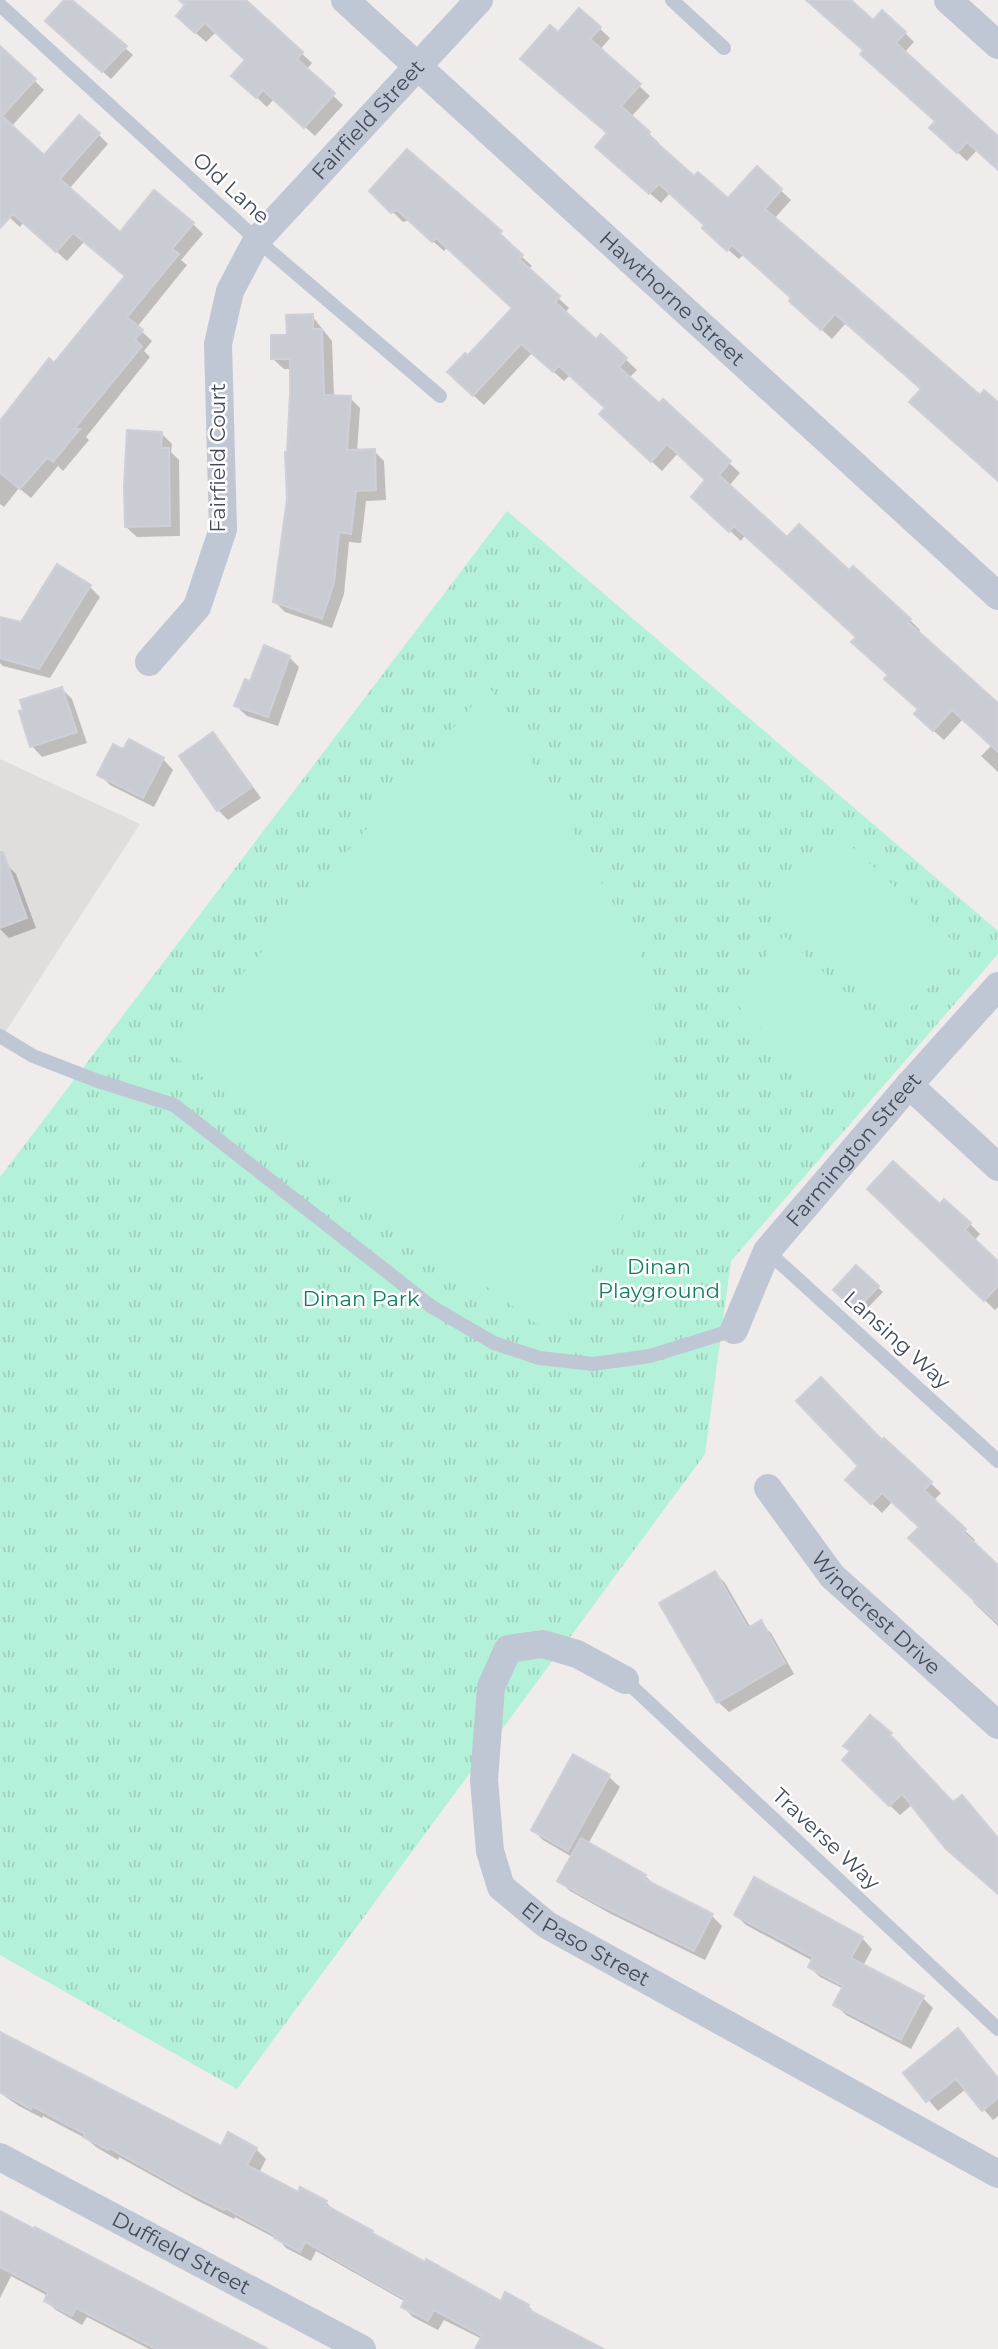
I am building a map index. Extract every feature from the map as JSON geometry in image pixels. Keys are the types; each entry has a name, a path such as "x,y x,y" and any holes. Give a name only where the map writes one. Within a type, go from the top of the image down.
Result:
{"street":[{"name":"Hawthorne Street","path":"345,0 998,596"},
{"name":"Fairfield Street","path":"257,240 479,0"},
{"path":"948,0 998,45"},
{"name":"Fairfield Court","path":"149,662 197,607 223,529 218,344 230,290 257,240"},
{"name":"Farmington Street","path":"734,1330 767,1251 998,986"},
{"path":"909,1085 998,1167"},
{"name":"Windcrest Drive","path":"768,1488 832,1576 998,1725"},
{"name":"El Paso Street","path":"625,1680 577,1654 542,1644 508,1649 491,1687 484,1780 490,1851 501,1887 547,1925 998,2174"},
{"name":"Duffield Street","path":"0,2157 362,2349"}],"lane":[{"path":"672,0 724,48"},
{"name":"Old Lane","path":"0,5 257,240 440,396"},
{"path":"0,1036 44,1060 99,1082 174,1105 432,1307 494,1343 539,1358 593,1364 650,1356 734,1330"},
{"name":"Lansing Way","path":"767,1251 998,1461"},
{"name":"Traverse Way","path":"625,1680 998,2029"}],"shaded area":[{"path":"0,759 140,824 0,1040"}],"green space":[{"name":"Dinan Park","path":"507,511 998,931 998,954 731,1261 705,1454 237,2089 0,1955 0,1177"},
{"path":"489,686 639,948 655,1007 656,1057 651,1118 638,1171 621,1220 553,1336 173,1055"},
{"path":"837,833 963,950 898,1021 772,905"},
{"path":"784,936 891,1034 835,1095 728,997"}],"building":[{"path":"64,0 72,0 127,46 102,72 45,21"},
{"path":"179,0 246,0 303,52 297,59 335,93 304,128 263,90 256,98 231,76 245,60 205,23 195,33 176,16 185,5"},
{"path":"806,0 851,0 873,20 882,10 906,32 896,43 998,136 998,170 967,142 957,153 929,128 935,121 860,54 863,50"},
{"path":"579,8 601,27 590,39 641,84 621,106 650,132 648,135 694,176 698,172 728,198 757,166 782,189 765,209 980,395 984,390 998,402 998,481 909,402 921,389 835,314 821,330 789,301 791,298 732,245 727,251 702,228 704,225 659,184 649,194 595,147 607,133 520,59 550,25 558,32"},
{"path":"0,46 36,79 2,116 44,155 79,115 100,133 60,179 120,232 154,190 194,223 172,249 179,254 127,317 143,330 135,340 142,346 74,429 80,429 53,462 47,458 20,489 0,473 0,421 49,358 54,363 125,276 73,233 56,252 13,214 0,228"},
{"path":"407,149 502,231 499,234 523,255 519,259 560,296 555,302 596,339 601,334 627,358 619,367 659,403 663,399 731,461 719,475 787,537 799,524 849,570 853,566 911,619 908,622 998,703 998,752 952,710 933,731 914,714 918,709 884,679 888,675 851,642 856,637 734,526 729,532 691,497 705,480 667,444 651,462 599,414 605,408 559,366 553,372 521,344 473,396 447,372 465,353 468,355 512,308 436,238 432,242 397,210 391,213 369,191"},
{"path":"313,314 313,329 322,329 324,395 351,396 347,450 375,449 376,490 356,491 351,534 339,532 334,583 322,619 273,602 287,499 285,452 290,359 271,359 271,335 287,335 286,315"},
{"path":"127,430 162,432 161,448 169,448 170,526 125,527"},
{"path":"57,564 91,585 39,669 0,658 0,617 21,622"},
{"path":"264,645 290,656 268,717 234,706 245,679 250,681"},
{"path":"62,687 77,732 30,747 19,711 23,710 20,700"},
{"path":"213,732 252,787 217,811 179,756"},
{"path":"129,739 164,758 143,798 97,775 113,744 123,749"},
{"path":"0,852 3,852 27,918 0,928"},
{"path":"893,1161 940,1204 944,1199 971,1223 965,1230 998,1261 998,1286 984,1301 867,1189"},
{"path":"856,1265 879,1286 856,1311 833,1290"},
{"path":"821,1377 882,1440 884,1438 932,1482 924,1490 966,1529 963,1532 998,1565 998,1623 908,1538 919,1527 882,1493 871,1504 845,1480 858,1466 796,1401"},
{"path":"715,1571 748,1628 761,1620 785,1663 717,1703 659,1603"},
{"path":"870,1715 892,1733 890,1735 953,1802 962,1795 998,1838 998,1894 946,1849 902,1794 889,1806 842,1760 850,1751 843,1746"},
{"path":"573,1754 610,1775 568,1851 531,1830"},
{"path":"581,1838 646,1875 644,1879 713,1914 694,1951 557,1881"},
{"path":"754,1877 863,1937 851,1958 924,1996 901,2040 833,2005 843,1986 808,1967 813,1957 734,1915"},
{"path":"958,2028 998,2078 998,2098 982,2111 956,2079 926,2102 903,2073"},
{"path":"0,2032 221,2146 228,2132 257,2148 247,2165 298,2192 300,2187 327,2201 325,2205 373,2231 372,2233 425,2262 426,2259 501,2301 505,2292 529,2305 527,2309 603,2349 475,2349 482,2336 434,2310 428,2321 401,2307 405,2299 305,2242 300,2252 225,2208 224,2210 186,2191 109,2148 108,2150 83,2137 85,2134 0,2092"},
{"path":"0,2211 268,2349 156,2349 76,2308 72,2316 44,2301 48,2292 0,2267"}],"park label":[{"name":"Dinan Playground","path":"659,1279"}]}
